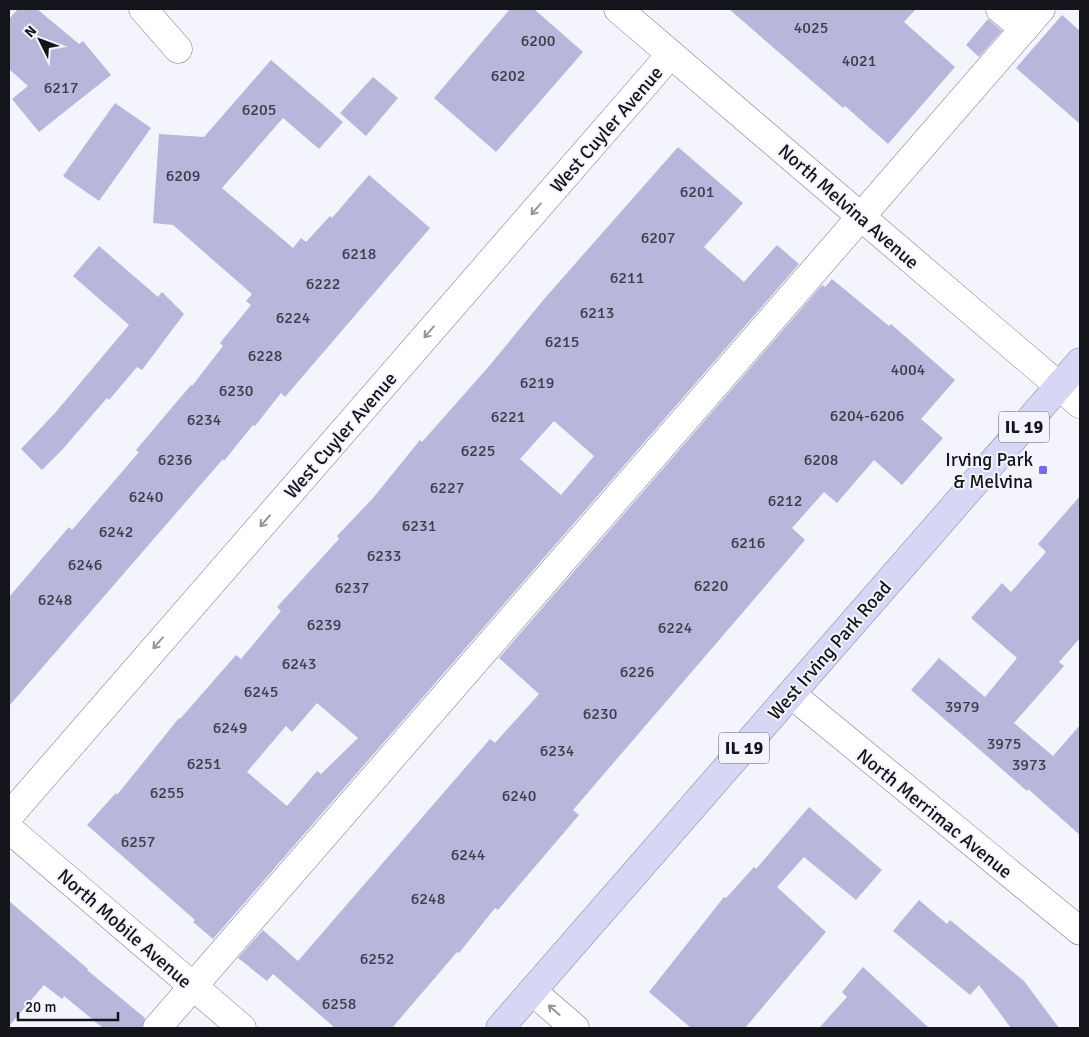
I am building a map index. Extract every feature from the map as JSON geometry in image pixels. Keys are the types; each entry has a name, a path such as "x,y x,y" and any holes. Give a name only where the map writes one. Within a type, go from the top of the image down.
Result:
{"main road":[{"name":"West Irving Park Road","path":"500,1028 1080,362"}],"street":[{"path":"143,9 178,50"},
{"name":"North Melvina Avenue","path":"618,9 1080,404"},
{"path":"156,1028 1033,19 1000,9"},
{"name":"West Cuyler Avenue","path":"9,816 671,54"},
{"name":"North Merrimac Avenue","path":"791,694 1080,931"},
{"name":"North Mobile Avenue","path":"9,829 242,1028"},
{"path":"532,991 575,1028"}],"building":[{"path":"18,9 37,9 79,44 83,41 111,75 39,132 12,99 28,86 9,69 9,19"},
{"path":"510,9 534,9 583,52 496,152 434,98"},
{"path":"729,9 916,9 904,22 955,67 888,144 845,106 843,108"},
{"path":"1062,15 1080,31 1080,124 1016,68"},
{"path":"988,19 1002,31 979,57 966,45"},
{"path":"271,60 343,122 319,149 283,118 222,188 293,248 301,238 306,242 330,216 332,218 369,175 430,228 285,397 281,393 255,426 253,425 224,461 223,459 9,706 9,597 69,527 72,530 139,452 136,450 192,386 223,346 220,343 251,305 246,301 252,294 173,225 153,223 159,134 204,137"},
{"path":"373,77 398,98 366,136 340,113"},
{"path":"115,103 151,128 99,201 63,176"},
{"path":"678,147 743,203 704,247 744,282 777,245 799,264 213,939 193,922 195,920 87,825 116,793 117,795 179,718 236,655 241,659 281,611 277,607 339,539 337,536 373,498 420,440 422,442 490,365 545,298","holes":["554,421 594,456 561,495 520,459","317,703 358,738 321,774 317,771 287,806 247,772 286,726 292,732"]},
{"path":"99,246 158,297 162,292 184,314 142,370 137,367 109,400 107,398 42,470 21,449 55,413 129,325 73,276"},
{"path":"832,279 889,326 891,324 955,380 921,419 943,438 902,485 874,460 837,503 824,492 792,528 805,540 573,810 579,815 498,910 495,908 459,953 457,952 392,1028 335,1028 273,974 267,981 238,958 263,930 298,961 490,739 495,743 539,694 499,658 822,285 825,287"},
{"path":"1080,496 1080,638 1059,662 1064,666 1014,723 1053,756 1080,725 1080,835 911,690 939,658 985,697 1017,658 971,618 1002,583 1011,592 1046,552 1038,544"},
{"path":"809,807 882,870 856,900 804,857 777,887 826,932 745,1028 691,1028 649,992 724,897 726,898 754,867 756,869"},
{"path":"919,900 947,924 950,920 1024,981 1059,1028 1011,1028 979,985 970,995 893,931"},
{"path":"9,901 145,1018 142,1028 103,1028 64,996 62,999 44,985 9,1026"},
{"path":"863,967 929,1028 819,1028 847,997 842,992"}],"place":[{"name":"Irving Park & Melvina","path":"1043,470"}]}
